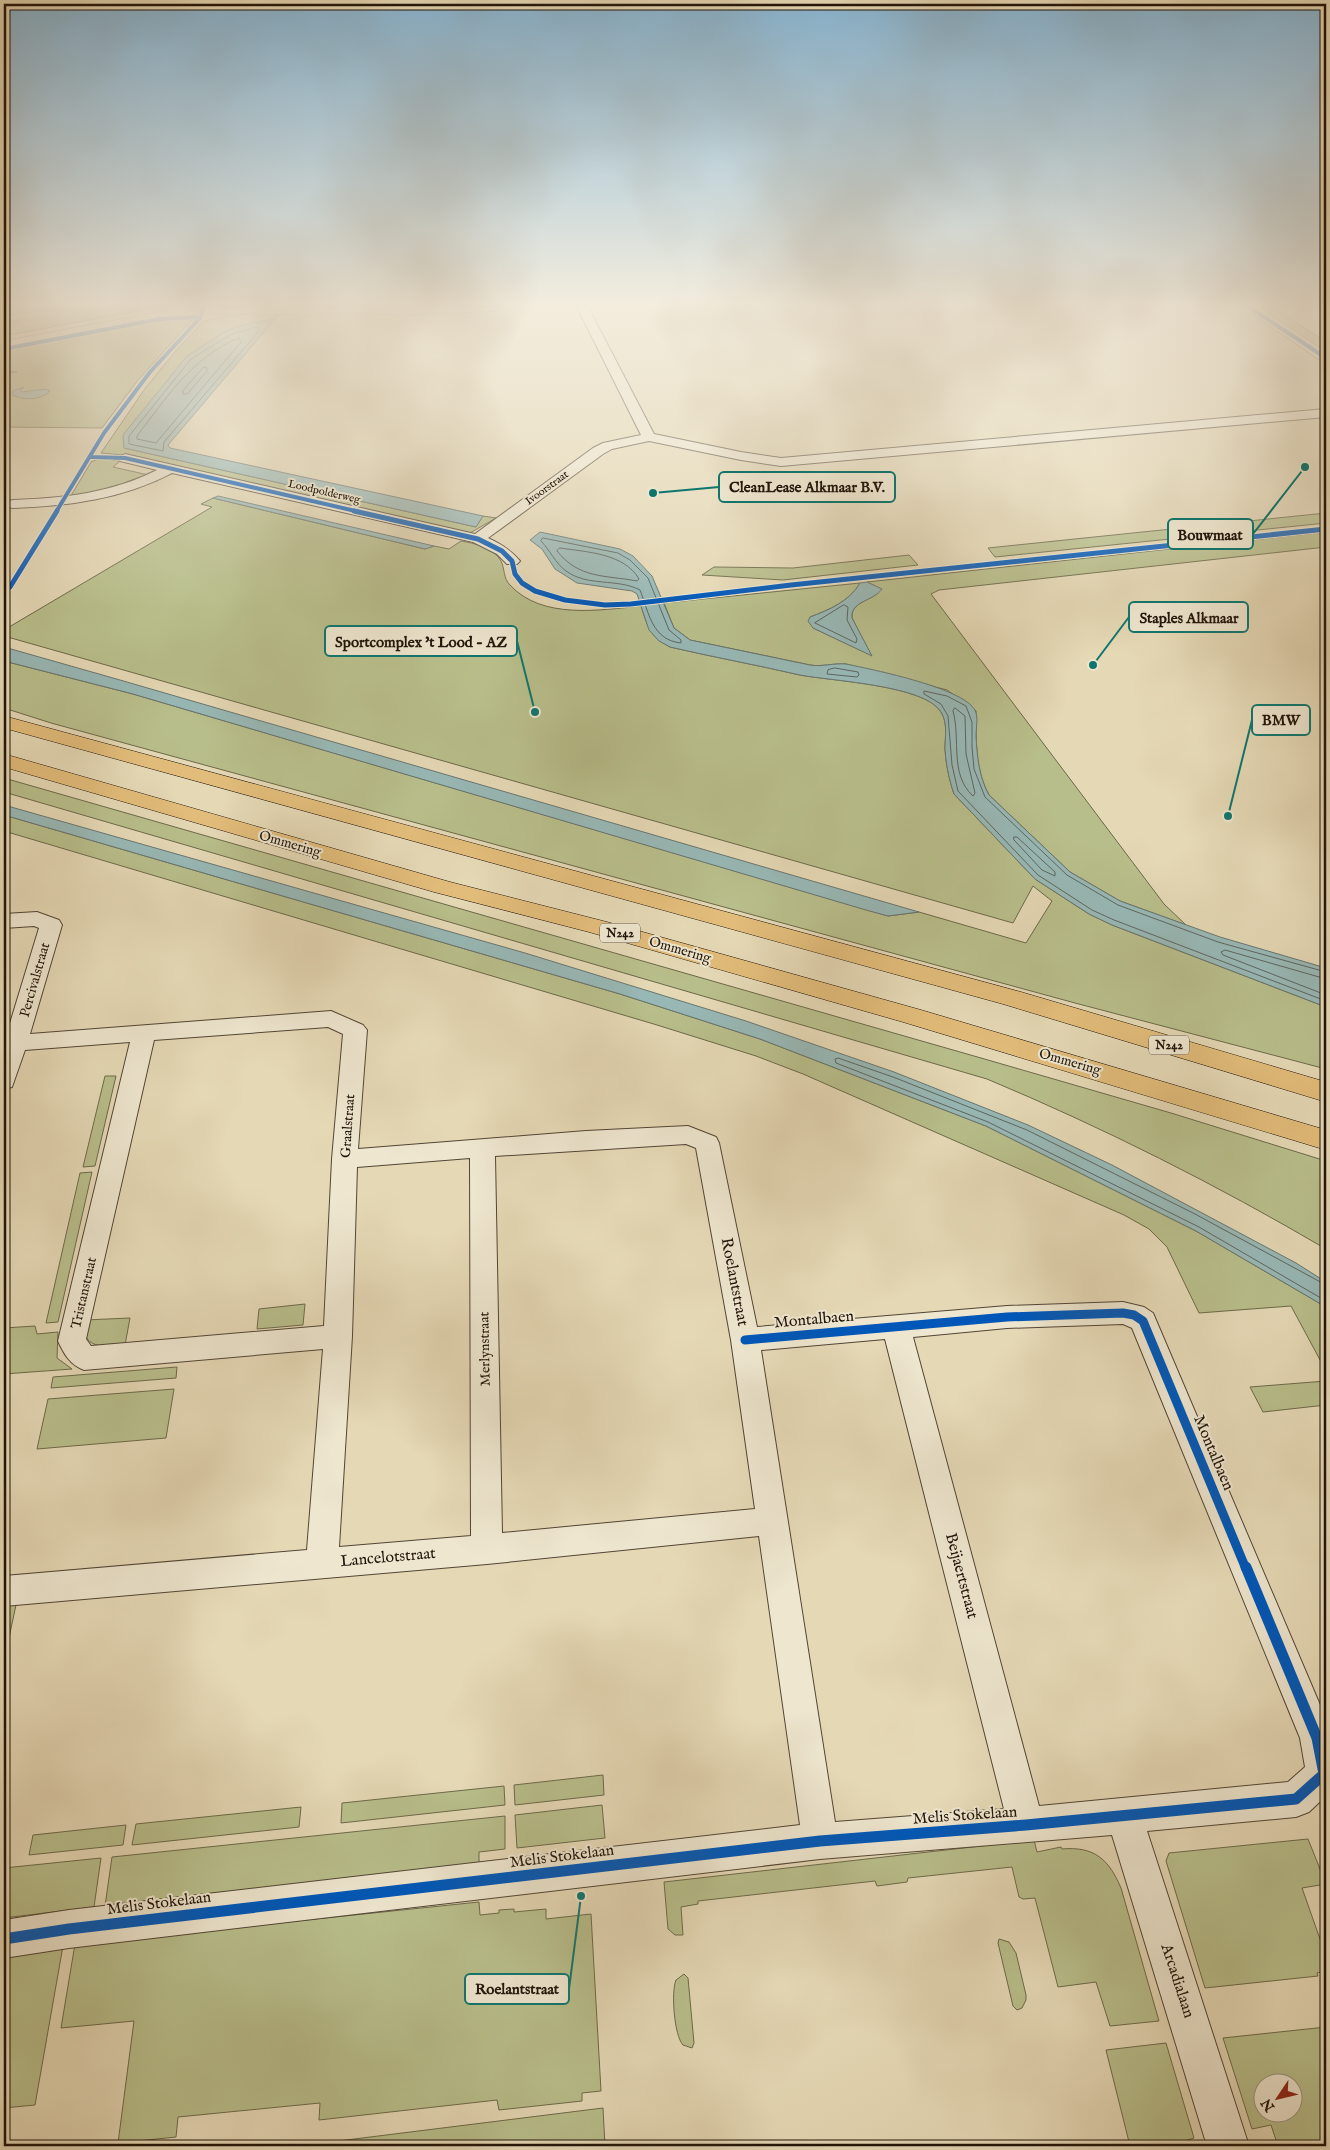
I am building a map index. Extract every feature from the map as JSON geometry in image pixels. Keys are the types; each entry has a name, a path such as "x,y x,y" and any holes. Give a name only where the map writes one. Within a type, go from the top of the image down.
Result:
{"highway":[{"name":"N242","path":"4,722 1012,998 1326,1092"},
{"name":"Ommering","path":"4,760 423,882 598,927 903,1013 1326,1140"},
{"name":"N242","path":"1012,998 1326,1074"},
{"name":"N242","path":"1234,1111 1326,1147"}],"street":[{"path":"634,407 649,437"},
{"name":"Ivoorstraat","path":"478,539 598,451 608,446 649,437 741,456 782,462 1326,413"},
{"name":"Loodpolderweg","path":"125,458 478,539 502,551 512,561"},
{"path":"7,502 62,502 98,496 131,488 169,469"},
{"name":"Percivalstraat","path":"4,921 37,919 51,925 4,1081"},
{"name":"Graalstraat","path":"17,1043 331,1019 355,1030 345,1159 338,1336 322,1563"},
{"name":"Tristanstraat","path":"144,1034 72,1342 84,1358 338,1336"},
{"name":"Roelantstraat","path":"345,1159 688,1135 707,1142 745,1340 820,1841"},
{"name":"Merlynstraat","path":"482,1148 487,1549"},
{"name":"Montalbaen","path":"745,1340 1007,1317 1123,1313 1134,1314 1143,1321 1317,1738 1324,1774 1296,1799 1124,1816"},
{"name":"Beijaertstraat","path":"896,1326 1026,1826"},
{"name":"Lancelotstraat","path":"4,1591 487,1549 772,1520"},
{"name":"Melis Stokelaan","path":"4,1939 88,1927 820,1841 1026,1826 1124,1816"},
{"name":"Arcadialaan","path":"1124,1816 1228,2146"}],"green space":[{"path":"4,407 118,407 102,428 4,427"},
{"path":"132,407 152,407 124,448 476,527 483,516 496,518 470,533 124,455 101,453"},
{"path":"100,458 120,461 113,467 153,476 69,499 91,462"},
{"path":"213,498 425,549 434,546 449,549 461,541 478,545 489,549 498,556 510,585 523,596 538,604 572,610 641,606 653,635 670,647 800,675 898,690 932,703 941,712 945,721 946,761 954,794 1035,879 1089,914 1112,925 1326,1007 1326,1069 1075,1003 51,723 4,708 4,661 133,694 888,916 919,912 1026,943 1052,901 1033,886 1013,923 4,636 4,630 212,507 201,504"},
{"path":"1326,513 1326,523 995,557 988,548"},
{"path":"1326,532 1326,547 939,590 931,594 1164,904 1186,925 1120,901 1070,872 989,795 984,785 979,765 976,743 976,711 947,690 846,664 810,665 690,640 674,628 664,603 860,583 845,600 832,608 810,617 813,628 871,655 852,618 852,612 858,605 878,593 881,589 867,582"},
{"path":"909,555 918,565 783,580 702,575 714,567 793,568"},
{"path":"4,778 1171,1113 1326,1161 1326,1249 1244,1202 1160,1158 1074,1117 987,1079 4,792"},
{"path":"4,815 620,994 760,1039 986,1126 1196,1231 1326,1307 1326,1371 1291,1306 1199,1313 1167,1247 1149,1229 1124,1215 803,1074 756,1056 657,1025 4,831"},
{"path":"105,1076 116,1076 95,1166 83,1167"},
{"path":"92,1172 58,1322 46,1323 80,1173"},
{"path":"305,1304 303,1325 257,1329 259,1309"},
{"path":"130,1318 125,1345 102,1346 90,1342 86,1337 85,1320"},
{"path":"35,1326 37,1334 58,1332 57,1358 72,1369 4,1374 4,1328"},
{"path":"177,1367 176,1378 51,1388 53,1377"},
{"path":"1326,1381 1326,1405 1263,1412 1250,1387"},
{"path":"174,1389 166,1438 37,1449 48,1399"},
{"path":"16,1605 4,1661 4,1606"},
{"path":"603,1775 604,1795 515,1805 514,1785"},
{"path":"504,1786 505,1805 341,1823 342,1803"},
{"path":"602,1805 605,1838 517,1848 515,1815"},
{"path":"301,1807 299,1827 132,1845 136,1824"},
{"path":"505,1816 505,1849 479,1852 479,1866 105,1906 112,1857"},
{"path":"126,1825 123,1845 29,1855 33,1835"},
{"path":"1308,1839 1326,1884 1302,1888 1326,1956 1326,1971 1317,1973 1318,1976 1205,1988 1166,1861 1169,1853"},
{"path":"1034,1840 1037,1852 1061,1847 1062,1849 1083,1850 1099,1857 1111,1870 1121,1888 1159,2021 1110,2026 1096,1982 1058,1987 1035,1898 1023,1899 1019,1897 1012,1867 908,1878 907,1882 877,1886 875,1881 698,1901 698,1904 681,1907 683,1935 675,1935 668,1929 664,1882"},
{"path":"101,1858 94,1907 4,1918 4,1868"},
{"path":"479,1902 480,1915 499,1913 499,1910 514,1909 514,1912 546,1909 546,1919 591,1914 601,2091 582,2093 582,2101 499,2110 497,2100 319,2120 320,2103 178,2117 176,2137 118,2143 134,2021 61,2028 75,1944"},
{"path":"999,1939 1009,1942 1016,1953 1026,1995 1022,2008 1017,2010 1013,2006 998,1943"},
{"path":"63,1946 35,2105 4,2108 4,1954"},
{"path":"684,1974 688,1978 694,2043 692,2048 683,2045 680,2040 674,2013 674,1986 676,1980"},
{"path":"1326,2027 1326,2146 1278,2146 1271,2125 1252,2129 1223,2038"},
{"path":"1166,2043 1194,2138 1175,2144 1175,2146 1130,2146 1106,2050"},
{"path":"603,2108 605,2146 298,2146"}],"water":[{"path":"145,407 200,407 168,445 170,448 483,516 476,527 124,448 123,435"},
{"path":"218,496 434,546 425,549 213,498"},
{"path":"540,532 620,549 633,556 652,576 674,628 690,640 810,665 846,664 918,681 957,696 970,704 976,713 979,766 989,795 1070,872 1120,901 1220,937 1326,968 1326,1007 1112,925 1089,914 1035,879 954,794 946,761 945,721 941,712 932,703 898,690 800,675 670,647 659,641 649,630 637,594 632,591 577,583 555,569 542,549 530,540"},
{"path":"867,582 882,589 855,608 852,612 852,618 872,656 813,628 808,621 810,617 832,608 845,600 860,583"},
{"path":"4,647 919,912 888,916 866,910 133,694 4,661"},
{"path":"4,805 525,953 746,1021 894,1072 1028,1125 1112,1165 1296,1263 1326,1282 1326,1307 1196,1231 986,1126 760,1039 620,994 4,815"}],"cycle path":[{"path":"4,590 10,587 104,433 123,407"},
{"path":"91,457 125,458 478,539 502,551 512,561 515,574 522,583 535,591 565,600 605,605 631,604 791,585 1326,529"},
{"path":"4,1939 69,1929 820,1841 1026,1825 1296,1799 1324,1774 1317,1738 1143,1321 1134,1315 1123,1313 1007,1317 745,1340"}],"place":[{"name":"Bouwmaat","path":"1305,467"},
{"name":"CleanLease Alkmaar B.V.","path":"653,493"},
{"name":"Staples Alkmaar","path":"1093,665"},
{"name":"Sportcomplex 't Lood - AZ","path":"535,712"},
{"name":"BMW","path":"1228,816"},
{"name":"Roelantstraat","path":"581,1896"}]}
